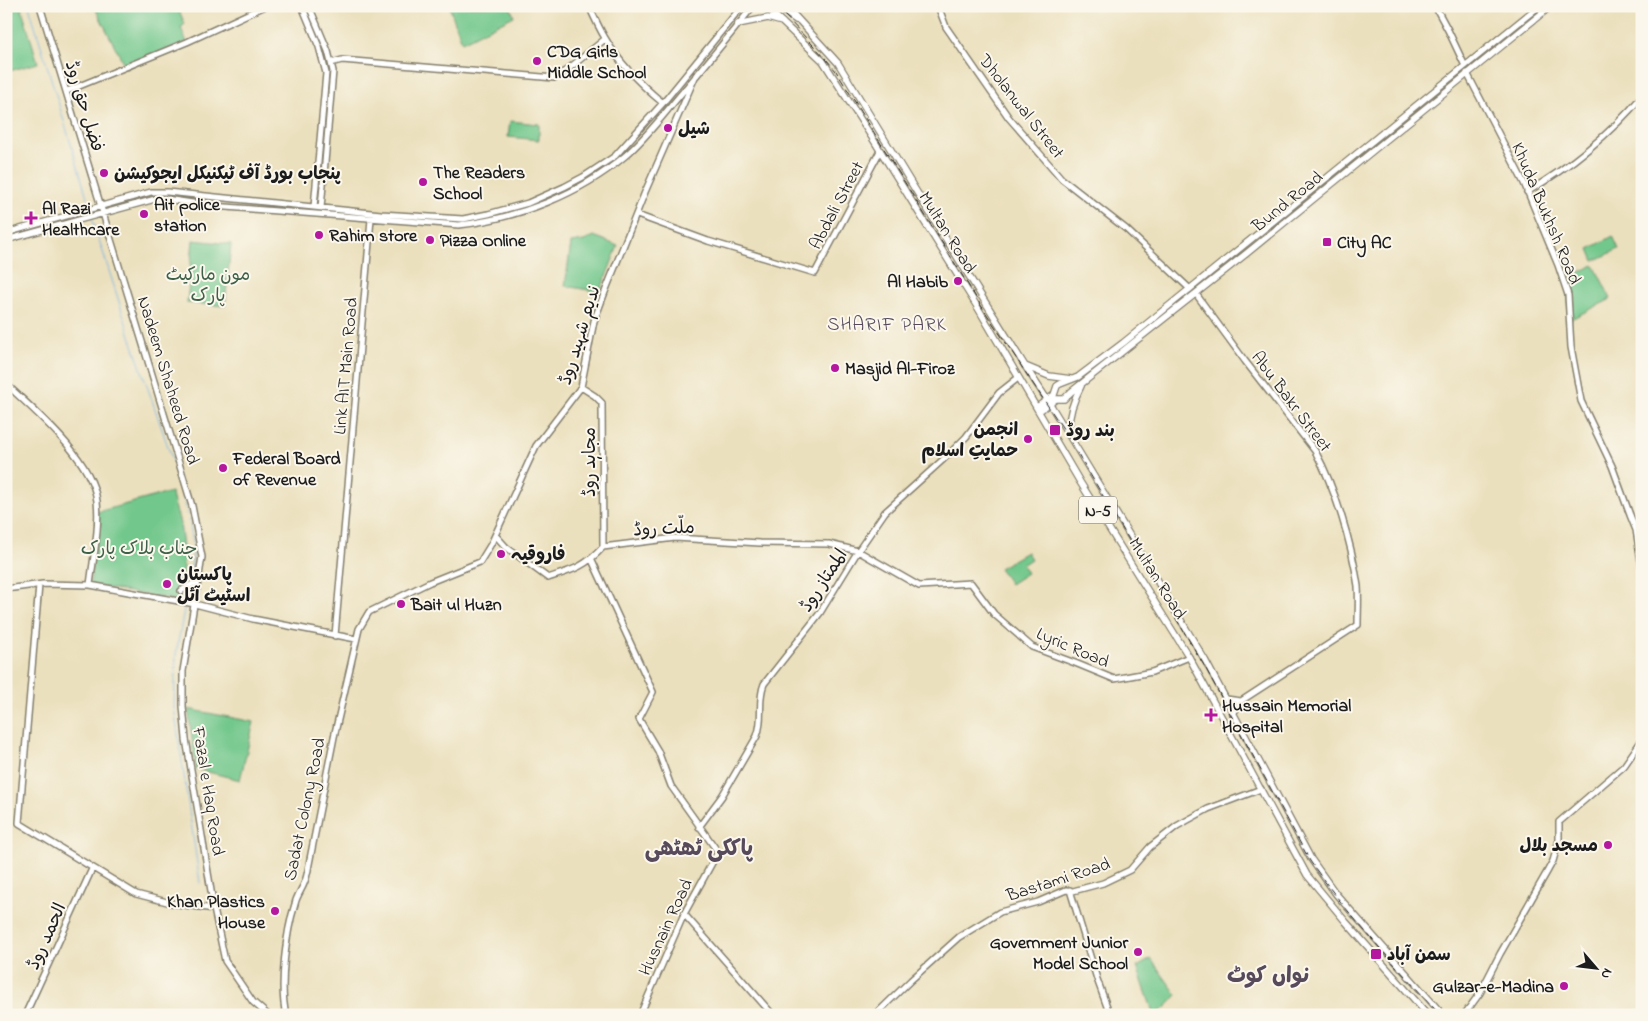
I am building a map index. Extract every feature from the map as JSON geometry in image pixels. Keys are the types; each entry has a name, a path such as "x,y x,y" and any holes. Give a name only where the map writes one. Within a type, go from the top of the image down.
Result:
{"main road":[{"name":"Multan Road","path":"765,6 823,61 880,150 978,308 1080,482 1190,657 1283,833 1311,881 1428,1015"},
{"path":"777,6 807,29"},
{"name":"Multan Road","path":"786,6 838,63 846,75 886,143 1025,366 1049,401 1205,660 1311,859 1336,894 1443,1015"},
{"name":"Bund Road","path":"1049,401 1064,399 1178,303 1190,290 1539,6"},
{"name":"Bund Road","path":"1038,409 1049,401 1057,386 1073,379 1178,303 1196,294 1550,6"},
{"path":"738,24 768,18 784,23"},
{"path":"1025,366 1049,376 1073,379"},
{"path":"1069,435 1068,420 1082,384"},
{"path":"1283,833 1293,828"}],"street":[{"name":"فضل حق روڈ","path":"40,6 67,91 100,214"},
{"path":"67,91 178,46 265,6"},
{"path":"302,6 316,37 325,67 326,78 314,207"},
{"path":"309,6 323,39 331,63 333,78 321,208"},
{"path":"589,6 605,39 635,78 663,103"},
{"path":"6,233 99,206 160,191 390,215 463,219 528,203 564,187 614,156 663,103 742,6"},
{"path":"6,240 158,198 212,206 459,225 487,221 542,205 600,175 626,155 660,118 753,6"},
{"name":"Dholanwal Street","path":"938,6 946,28 1009,118 1062,178 1126,229 1190,290"},
{"path":"1435,6 1465,66"},
{"path":"331,63 342,60 554,78 567,70 605,39"},
{"name":"Khuda Bukhsh Road","path":"1467,73 1527,192 1558,265 1568,294 1570,347 1582,401 1612,466 1636,530 1642,568"},
{"name":"ندیم شہید روڈ","path":"356,639 359,629 369,612 430,582 480,562 496,536 536,446 581,387 594,321 645,192 696,75"},
{"path":"1527,192 1568,165 1623,118 1642,96"},
{"path":"321,134 328,134"},
{"name":"Abdali Street","path":"637,215 708,241 815,273 880,150"},
{"name":"Nadeem Shaheed Road","path":"100,214 192,506 202,557"},
{"name":"Link AIT Main Road","path":"335,636 371,219"},
{"name":"Abu Bakr Street","path":"1196,294 1315,451 1339,512 1353,557 1358,588 1358,625 1241,701"},
{"name":"الممتاز روڈ","path":"699,827 722,796 756,736 760,727 761,694 764,684 820,613 884,512 946,457 970,432 999,394 1018,378"},
{"path":"6,384 38,414 77,457 93,485 97,512 90,585"},
{"name":"مجاہد روڈ","path":"581,387 602,403 603,547"},
{"path":"496,536 506,547 548,578 578,568 592,560 603,547"},
{"name":"ملّت روڈ","path":"603,547 675,538 760,543 829,544 858,551"},
{"name":"Lyric Road","path":"858,551 919,586 971,583 994,614 1032,647 1076,662 1114,679 1152,672 1190,657"},
{"name":"Fazal e Haq Road","path":"202,557 184,660 183,706 187,746 214,909 228,967 253,1002 268,1015"},
{"path":"592,560 653,692 639,719 658,751 671,786 699,827"},
{"path":"182,590 199,580"},
{"path":"6,589 39,585 90,585 182,601 254,619 356,639"},
{"path":"39,585 18,823 92,869 143,896 214,909"},
{"name":"Sadat Colony Road","path":"286,1015 283,987 286,951 293,910 304,884 309,864 356,639"},
{"path":"1226,699 1241,701 1234,714"},
{"path":"1464,1015 1480,993 1547,872 1558,844 1559,822 1624,766 1642,741"},
{"name":"Bastami Road","path":"875,1015 959,937 1000,912 1038,902 1066,890 1073,891 1103,882 1130,870 1150,847 1178,826 1208,809 1261,789"},
{"name":"Husnain Road","path":"640,1015 684,914 718,852 699,827"},
{"name":"الحمد روڈ","path":"25,1015 92,869"},
{"path":"1070,890 1110,1015"},
{"path":"684,914 773,1015"}],"green space":[{"path":"6,6 21,6 38,63 6,72"},
{"path":"94,6 177,6 185,24 181,28 187,42 126,68"},
{"path":"449,6 510,6 514,16 462,42"},
{"path":"510,121 539,124 539,140 508,137"},
{"path":"594,236 618,246 600,292 565,286 571,243 584,241"},
{"path":"1613,236 1619,249 1594,261 1589,249"},
{"name":"مون مارکیٹ پارک","path":"193,240 231,244 225,306 187,303"},
{"path":"1594,265 1611,299 1569,320 1568,295 1572,293 1569,286 1572,284 1570,279 1572,276"},
{"name":"چناب بلاک پارک","path":"171,492 180,523 184,555 180,601 90,585 97,512"},
{"path":"1027,552 1031,559 1022,565 1027,573 1010,584 999,568"},
{"path":"188,709 254,722 240,780 196,769"},
{"path":"1151,959 1177,995 1156,1015 1154,1015 1137,967"}],"waterway":[{"path":"29,6 90,207"},
{"path":"92,218 177,473 189,519 194,549 189,583"},
{"path":"186,600 188,590"},
{"path":"185,604 176,654 174,708 200,883"}],"railway":[{"path":"776,6 836,71 980,304 1062,427 1205,667 1310,861 1356,921 1440,1015"}],"place":[{"name":"CDG Girls Middle School","path":"537,61"},
{"name":"شیل","path":"668,128"},
{"name":"پنجاب بورڈ آف ٹیکنیکل ایجوکیشن","path":"104,173"},
{"name":"The Readers School","path":"423,182"},
{"name":"Ait police station","path":"144,214"},
{"name":"Al Razi Healthcare","path":"31,218"},
{"name":"Rahim store","path":"319,235"},
{"name":"Pizza Online","path":"430,240"},
{"name":"City AC","path":"1327,242"},
{"name":"Al Habib","path":"958,281"},
{"name":"Masjid Al-Firoz","path":"835,368"},
{"name":"بند روڈ","path":"1055,430"},
{"name":"انجمن حمایتِ اسلام","path":"1028,439"},
{"name":"Federal Board of Revenue","path":"223,468"},
{"name":"فاروقیہ","path":"501,554"},
{"name":"پاکستان اسٹیٹ آئل","path":"167,584"},
{"name":"Bait ul Huzn","path":"401,604"},
{"name":"Hussain Memorial Hospital","path":"1211,715"},
{"name":"مسجد بلال","path":"1608,845"},
{"name":"Khan Plastics House","path":"275,911"},
{"name":"Government Junior Model School","path":"1138,952"},
{"name":"سمن آباد","path":"1376,954"},
{"name":"Gulzar-e-Madina","path":"1564,986"}],"district":[{"name":"SHARIF PARK","path":"887,323"},
{"name":"پاککی ٹھٹھی","path":"699,847"},
{"name":"نواں کوٹ","path":"1269,974"}]}
